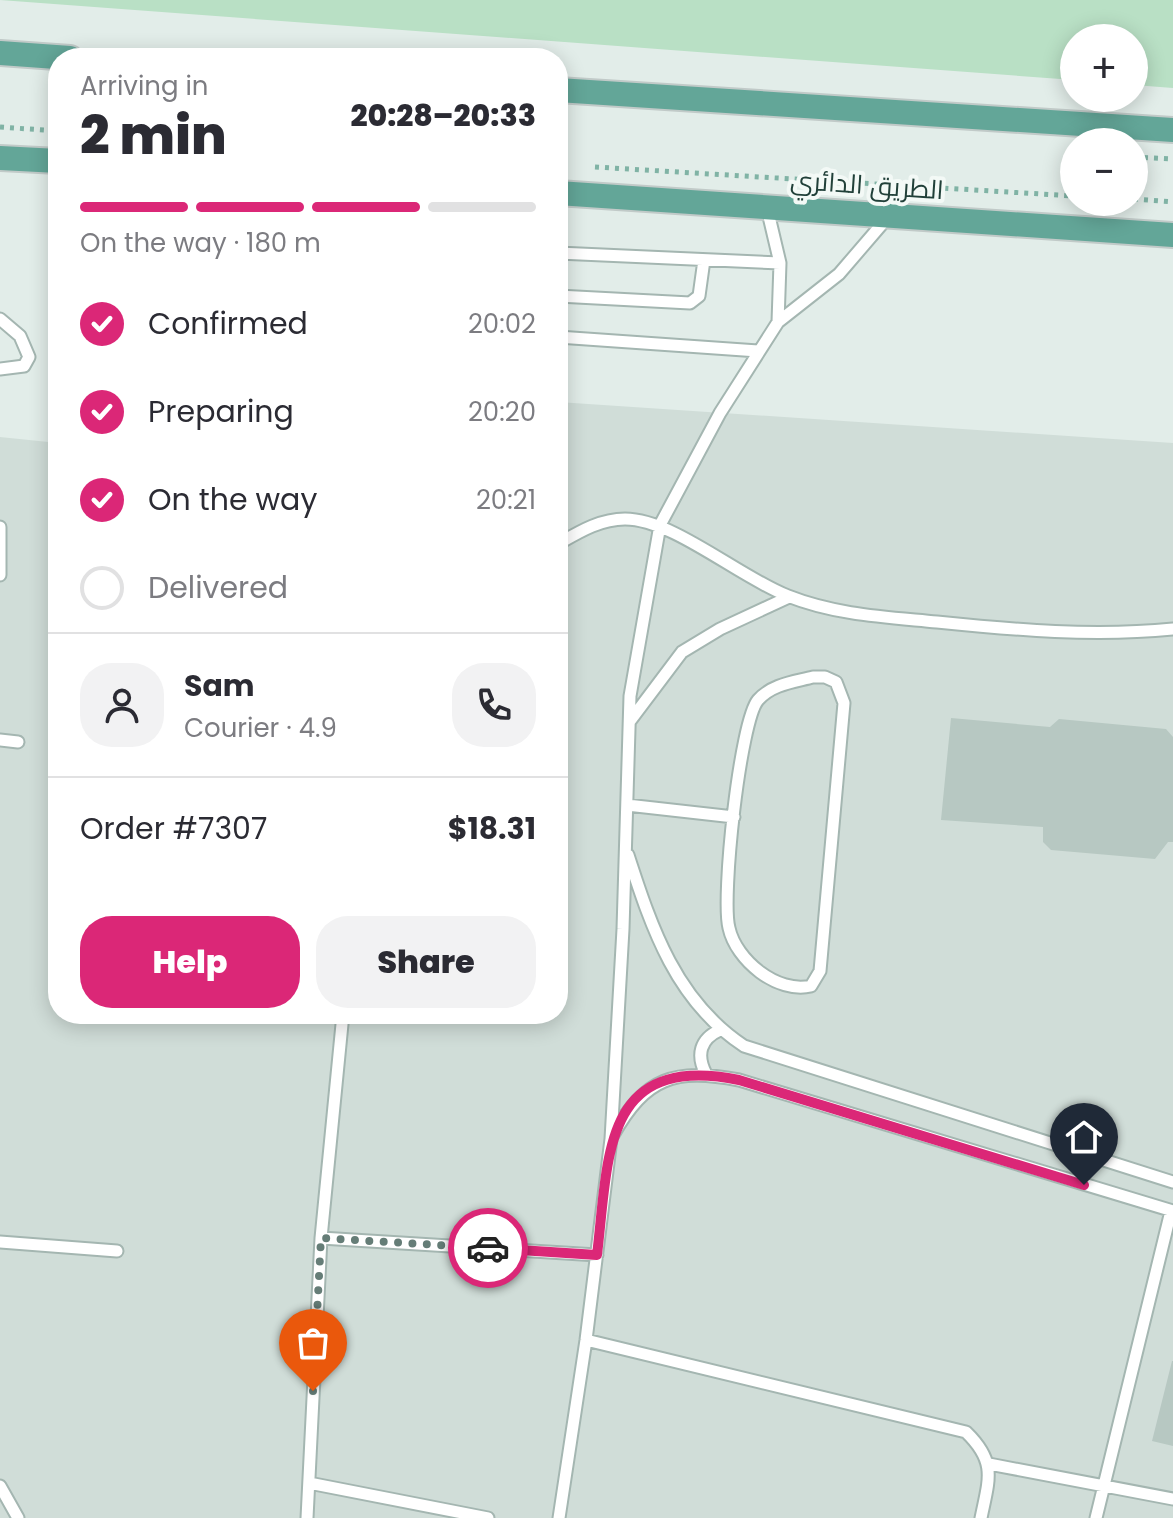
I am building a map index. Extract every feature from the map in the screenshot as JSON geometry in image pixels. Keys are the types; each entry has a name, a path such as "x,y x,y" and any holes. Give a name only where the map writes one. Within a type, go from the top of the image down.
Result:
{"main road":[{"path":"0,53 48,56"},
{"path":"568,91 1173,130"},
{"path":"0,158 48,160"},
{"name":"الطريق الدائري","path":"568,194 1173,235"}],"lane":[{"path":"767,206 780,263 778,322"},
{"path":"559,1518 586,1340 611,1139 629,722 636,645 660,525 720,413 778,322 839,274 890,215"},
{"path":"568,253 780,263"},
{"path":"568,297 690,303 699,296 704,260"},
{"path":"0,319 20,336 29,357 24,366 0,369"},
{"path":"568,338 758,351"},
{"path":"568,538 588,526 624,519 660,525 747,577 789,597 877,618 1078,634 1173,629"},
{"path":"0,527 0,575"},
{"path":"629,722 682,652 720,629 789,597"},
{"path":"825,677 836,682 844,703 820,971 811,986 803,988 767,976 737,948 726,908 734,817 749,715 756,702 780,685 825,677"},
{"path":"0,740 18,742"},
{"path":"627,805 734,817"},
{"path":"625,846 647,914 668,964 720,1030 744,1046 1173,1182"},
{"path":"307,1518 321,1238 342,1024"},
{"path":"706,1074 700,1057 701,1048 712,1034 720,1030"},
{"path":"611,1139 629,1106 657,1082 682,1075 706,1074 739,1080 1172,1211 1096,1518"},
{"path":"321,1238 597,1255"},
{"path":"0,1242 117,1251"},
{"path":"586,1340 966,1432 980,1447 989,1464 981,1518"},
{"path":"989,1464 1173,1499"},
{"path":"309,1483 488,1518"},
{"path":"0,1486 18,1518"}],"path":[{"path":"0,127 48,130"},
{"path":"1148,158 1173,159"},
{"path":"588,167 1060,195"},
{"path":"1148,200 1173,202"}],"shaded area":[{"path":"568,403 1173,443 1173,1518 0,1518 0,437 48,442 48,1024 568,1024"}],"green space":[{"path":"0,0 1173,0 1173,88 1148,86 1148,24 1060,24 1060,79"}],"building":[{"path":"951,718 1050,727 1059,719 1166,729 1173,737 1173,842 1168,842 1155,859 1051,850 1043,842 1043,827 941,820"},
{"path":"1173,1361 1173,1446 1152,1441"}],"way so far":[{"path":"313,1391 321,1238 488,1248"}],"route":[{"path":"488,1248 597,1255 611,1139 629,1106 643,1092 657,1082 682,1075 706,1074 739,1080 1084,1185"}]}
